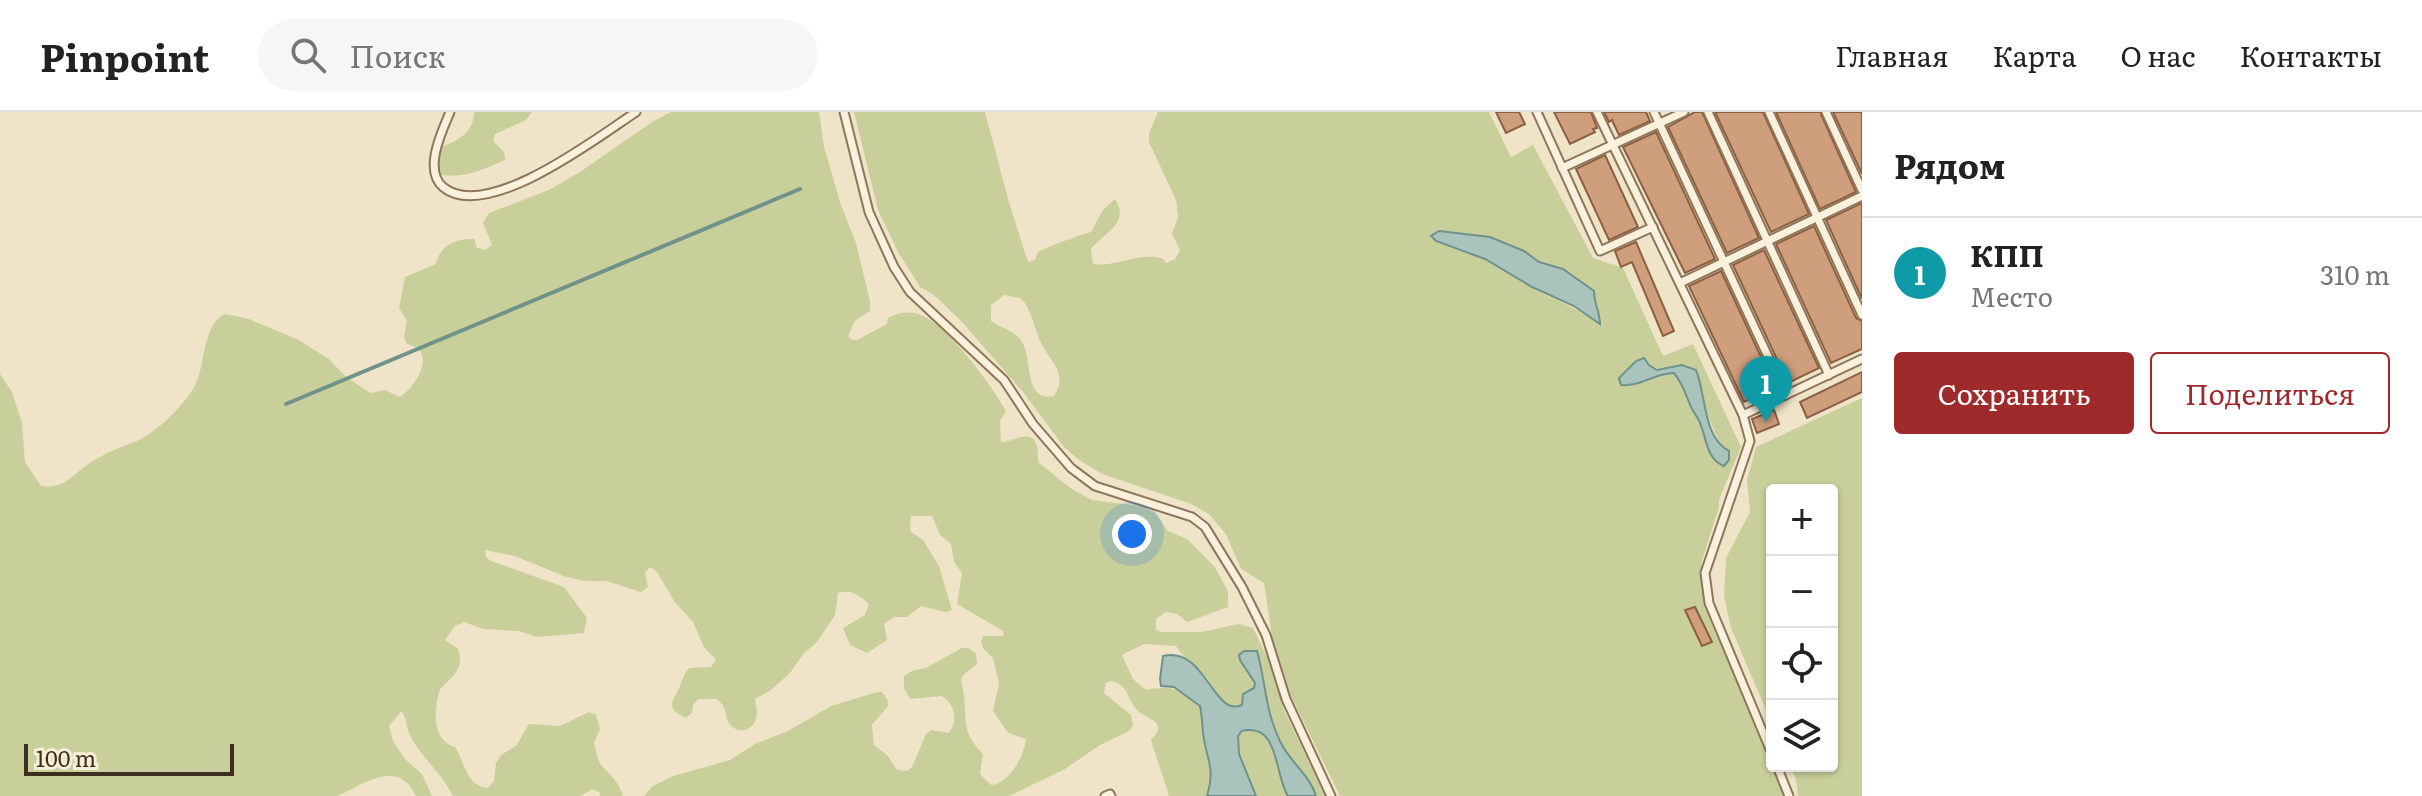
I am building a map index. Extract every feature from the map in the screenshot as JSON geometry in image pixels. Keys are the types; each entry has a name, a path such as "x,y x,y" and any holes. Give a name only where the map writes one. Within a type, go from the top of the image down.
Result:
{"lane":[{"path":"450,112 433,162 439,184 453,195 487,195 505,191 567,157 636,112"},
{"path":"844,112 869,212 894,267 910,292 1004,380 1040,433 1071,468 1095,486 1192,517 1205,527 1242,587 1266,635 1286,699 1331,796"},
{"path":"1537,112 1600,251 1653,227"},
{"path":"1597,112 1743,415 1750,441 1705,573 1709,603 1766,740"},
{"path":"1654,112 1786,395"},
{"path":"1562,168 1684,112"},
{"path":"1708,112 1829,375"},
{"path":"1769,112 1862,315"},
{"path":"1680,283 1862,193 1826,112"},
{"path":"1743,415 1862,359"},
{"path":"1779,772 1789,796"}],"green space":[{"path":"474,112 532,112 526,120 495,134 493,141 504,152 505,160 464,175 438,174 439,148 468,131"},
{"path":"671,112 819,112 824,147 856,243 870,301 870,311 855,321 848,336 857,340 899,314 914,313 928,319 954,341 1000,400 1006,411 1000,421 1001,442 1030,437 1037,446 1039,463 1073,490 1092,500 1140,506 1155,513 1168,531 1187,539 1214,566 1228,591 1228,607 1187,622 1177,614 1166,612 1156,619 1156,630 1201,632 1239,624 1253,628 1268,659 1284,710 1325,796 1316,796 1275,731 1257,651 1240,660 1253,678 1254,688 1243,694 1242,705 1231,707 1176,646 1144,644 1122,655 1133,679 1146,690 1168,688 1181,692 1200,706 1211,769 1207,796 1169,796 1151,740 1157,724 1136,709 1121,685 1111,681 1106,683 1104,693 1131,715 1133,726 1129,731 1100,745 1065,769 1009,796 644,796 653,786 673,776 730,760 831,706 877,692 882,692 888,706 872,725 874,745 887,755 897,770 907,771 912,767 926,734 931,730 948,733 954,718 950,703 941,696 910,699 904,688 904,676 962,648 976,654 977,664 963,675 961,681 969,733 983,754 980,774 991,785 1010,774 1026,739 1008,733 993,711 999,683 993,658 981,642 983,636 1004,636 1003,631 957,604 962,573 954,562 951,544 940,535 932,516 911,516 910,531 923,540 939,566 952,610 946,612 921,606 907,617 894,617 884,624 887,640 867,653 850,645 843,628 865,615 869,604 852,593 838,593 835,615 817,642 804,653 790,673 755,699 756,719 744,730 732,727 723,705 716,699 698,699 692,713 686,718 672,707 689,668 711,667 716,660 704,647 693,622 674,601 657,572 650,567 645,573 648,587 641,592 606,581 566,577 515,556 485,550 486,557 491,561 564,587 587,618 584,633 537,637 519,631 483,629 464,622 455,626 445,640 458,649 460,662 456,672 440,689 436,714 438,731 447,743 455,747 475,783 488,788 494,781 496,763 501,755 516,746 529,724 560,726 589,712 596,715 600,729 594,743 599,761 623,796 600,796 592,789 581,796 453,796 414,742 401,711 389,726 393,741 405,759 422,774 432,796 416,796 409,784 390,776 369,781 337,796 0,796 0,374 12,392 22,423 25,462 41,486 50,487 63,483 98,458 141,439 173,414 197,382 207,339 216,320 224,314 246,318 297,339 329,359 345,376 370,393 385,390 400,397 417,379 423,361 420,351 406,343 404,336 407,321 399,308 405,277 436,264 445,247 455,241 474,239 477,248 485,250 492,245 483,223 489,213 549,190"},
{"path":"854,112 985,112 1028,262 1035,260 1038,252 1044,249 1091,232 1103,210 1115,199 1120,215 1118,222 1091,249 1093,264 1102,265 1145,257 1163,259 1166,263 1175,259 1180,250 1172,234 1178,217 1176,200 1149,142 1149,133 1158,112 1489,112 1511,157 1533,145 1593,258 1623,268 1663,356 1693,344 1741,447 1719,500 1701,564 1705,607 1766,753 1766,772 1774,772 1784,796 1340,796 1291,696 1272,637 1264,583 1241,569 1226,534 1209,514 1191,504 1102,474 1079,460 1064,447 1023,392 962,322 934,295 920,287 898,252 878,210","holes":["1439,231 1490,237 1524,251 1539,262 1563,269 1594,291 1594,308 1600,315 1593,320 1478,256 1443,244","1004,295 1020,298 1030,313 1042,345 1059,375 1054,396 1037,392 1024,345 1019,338 991,321 991,305","1644,358 1660,369 1696,371 1704,406 1721,447 1712,456 1699,420 1690,407 1690,399 1674,373 1659,374 1644,383 1619,378"]},
{"path":"1862,398 1862,796 1798,796 1793,772 1838,772 1838,484 1766,484 1766,710 1731,628 1724,596 1726,558 1750,512 1747,480 1756,447"},
{"path":"1247,730 1258,730 1271,742 1288,796 1256,796 1239,754 1238,736"}],"water":[{"path":"1439,231 1490,237 1524,251 1539,262 1563,269 1594,291 1600,324 1574,306 1532,287 1485,259 1436,241 1431,236"},
{"path":"1644,358 1657,370 1682,365 1696,370 1714,436 1729,451 1729,460 1724,466 1710,454 1699,421 1674,373 1621,385 1619,378 1636,361"},
{"path":"1244,651 1257,651 1276,731 1316,796 1288,796 1270,742 1254,730 1242,731 1238,736 1239,754 1256,796 1207,796 1210,770 1200,706 1174,687 1161,686 1163,656 1178,656 1189,661 1223,701 1232,706 1242,705 1243,694 1254,688 1255,683 1240,660 1239,655"}],"building":[{"path":"1496,112 1519,112 1525,124 1506,133"},
{"path":"1554,112 1591,112 1597,128 1593,129 1595,132 1570,144"},
{"path":"1604,112 1646,112 1650,121 1619,135"},
{"path":"1695,112 1702,112 1759,238 1727,253 1668,127"},
{"path":"1715,112 1763,112 1809,214 1771,232"},
{"path":"1776,112 1820,112 1856,192 1820,209"},
{"path":"1833,112 1862,112 1862,174"},
{"path":"1656,132 1715,259 1685,273 1623,147"},
{"path":"1605,155 1638,227 1609,240 1576,169"},
{"path":"1862,203 1862,299 1826,220"},
{"path":"1814,226 1856,318 1862,321 1862,349 1831,363 1776,244"},
{"path":"1636,242 1674,331 1663,336 1632,262 1621,267 1615,251"},
{"path":"1764,250 1819,368 1788,383 1733,265"},
{"path":"1721,271 1775,387 1744,402 1689,286"},
{"path":"1862,372 1862,392 1807,418 1800,402"},
{"path":"1774,410 1779,424 1757,433 1752,419"},
{"path":"1695,607 1712,642 1702,646 1685,610"}],"waterway":[{"path":"286,404 800,189"}],"place":[{"name":"КПП","path":"1766,422"}]}
